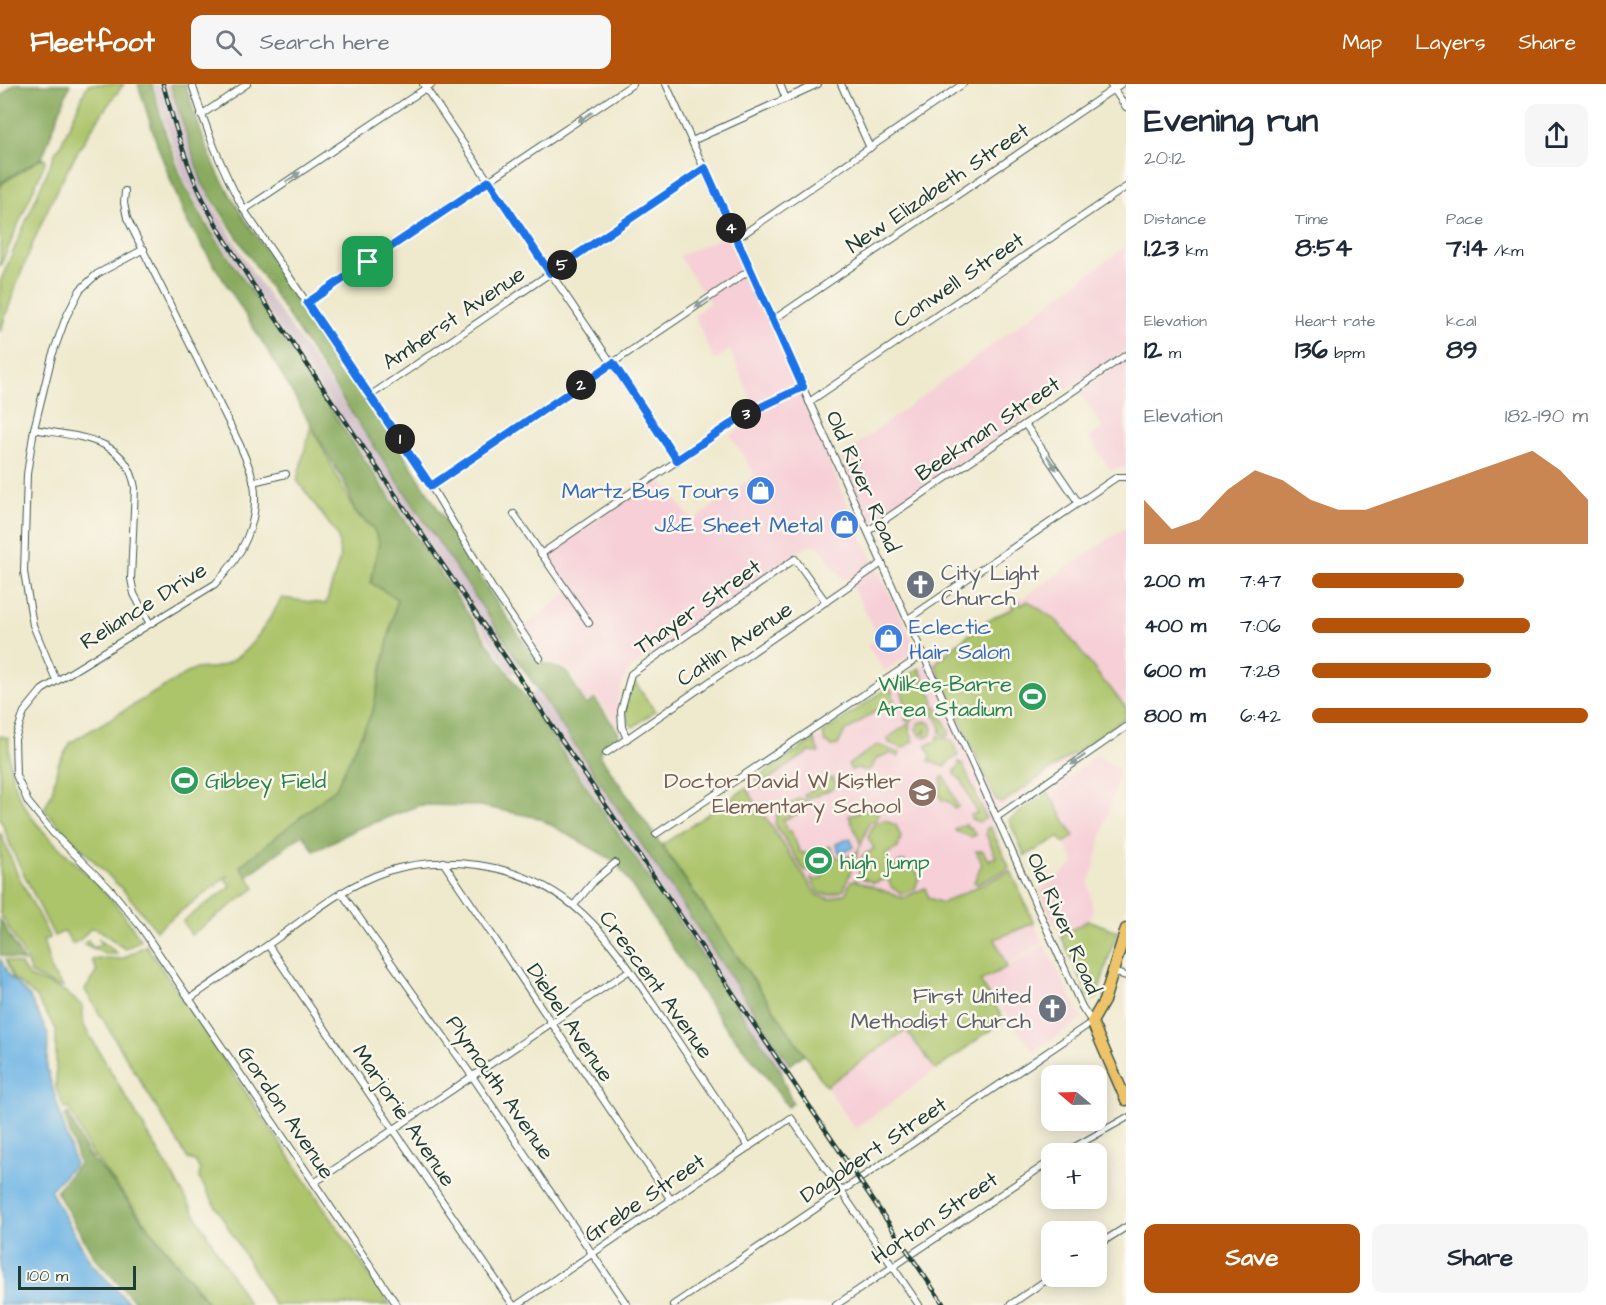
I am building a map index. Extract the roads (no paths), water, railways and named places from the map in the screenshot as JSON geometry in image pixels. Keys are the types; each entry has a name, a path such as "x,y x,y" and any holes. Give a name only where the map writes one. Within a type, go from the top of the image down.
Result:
{"main road":[{"path":"1126,929 1104,1001 1092,1022 1126,1100"}],"street":[{"path":"192,84 201,115 223,171 244,210 371,395 431,486 493,589 540,658"},
{"path":"201,115 247,84"},
{"path":"244,210 424,86 432,84"},
{"path":"307,303 633,84"},
{"name":"Old River Road","path":"666,84 970,754 1082,1007 1092,1022"},
{"path":"780,84 786,99"},
{"path":"692,141 818,84"},
{"path":"841,84 870,148"},
{"path":"736,239 963,84"},
{"name":"New Elizabeth Street","path":"773,320 1112,86 1121,84"},
{"path":"424,86 677,460"},
{"path":"1112,86 1126,107"},
{"name":"Amherst Avenue","path":"371,395 705,168"},
{"name":"Conwell Street","path":"809,402 1126,187"},
{"name":"Reliance Drive","path":"125,191 124,203 127,218 240,445 254,482 254,512 248,535 235,562 215,584 42,690 18,725 14,751 16,775 28,802 41,820 111,890 149,938"},
{"path":"56,680 33,625 24,572 27,474 34,429 52,356 66,317 80,290 97,274 144,249"},
{"path":"431,486 750,270"},
{"name":"Beekman Street","path":"867,531 1126,355"},
{"path":"541,554 744,415 803,387"},
{"path":"1025,424 1078,502"},
{"path":"34,429 99,441 127,464 133,475 135,488 131,579 134,594 150,624"},
{"path":"254,482 286,474"},
{"path":"908,619 1078,502 1117,477 1126,477"},
{"path":"514,514 589,623"},
{"name":"Thayer Street","path":"627,739 622,727 621,711 632,674 795,559 826,602"},
{"name":"Catlin Avenue","path":"606,753 882,563"},
{"path":"656,834 924,654"},
{"path":"997,817 1126,727"},
{"name":"Crescent Avenue","path":"189,999 341,892 387,871 442,862 491,867 521,875 555,892 574,904 600,931 630,970 749,1147"},
{"name":"Diebel Avenue","path":"442,862 671,1200"},
{"path":"574,904 594,881 615,863"},
{"name":"Plymouth Avenue","path":"341,892 472,1076 627,1305"},
{"name":"Gordon Avenue","path":"149,938 397,1305"},
{"name":"Marjorie Avenue","path":"268,945 515,1305"},
{"path":"314,1183 630,970"},
{"path":"1113,972 1126,976"},
{"name":"Dagobert Street","path":"673,1305 1092,1022"},
{"name":"Grebe Street","path":"515,1305 791,1118 842,1192"},
{"path":"1082,1143 1126,1118"},
{"name":"Horton Street","path":"836,1305 1041,1167"},
{"path":"842,1192 919,1305"},
{"path":"1107,1239 1126,1227"},
{"path":"1010,1305 1041,1284"}],"water":[{"path":"850,838 854,847 840,854 836,844"},
{"path":"0,958 9,976 30,997 48,1034 47,1069 75,1164 50,1190 91,1263 131,1305 0,1305"}],"railway":[{"path":"163,84 183,149 201,196 252,283 944,1305"}],"place":[{"name":"Martz Bus Tours","path":"760,490"},
{"name":"J&E Sheet Metal","path":"844,524"},
{"name":"City Light Church","path":"920,585"},
{"name":"Eclectic Hair Salon","path":"888,639"},
{"name":"Wilkes-Barre Area Stadium","path":"1033,696"},
{"name":"Gibbey Field","path":"184,780"},
{"name":"Doctor David W Kistler Elementary School","path":"922,793"},
{"name":"high jump","path":"819,861"},
{"name":"First United Methodist Church","path":"1052,1008"}]}
